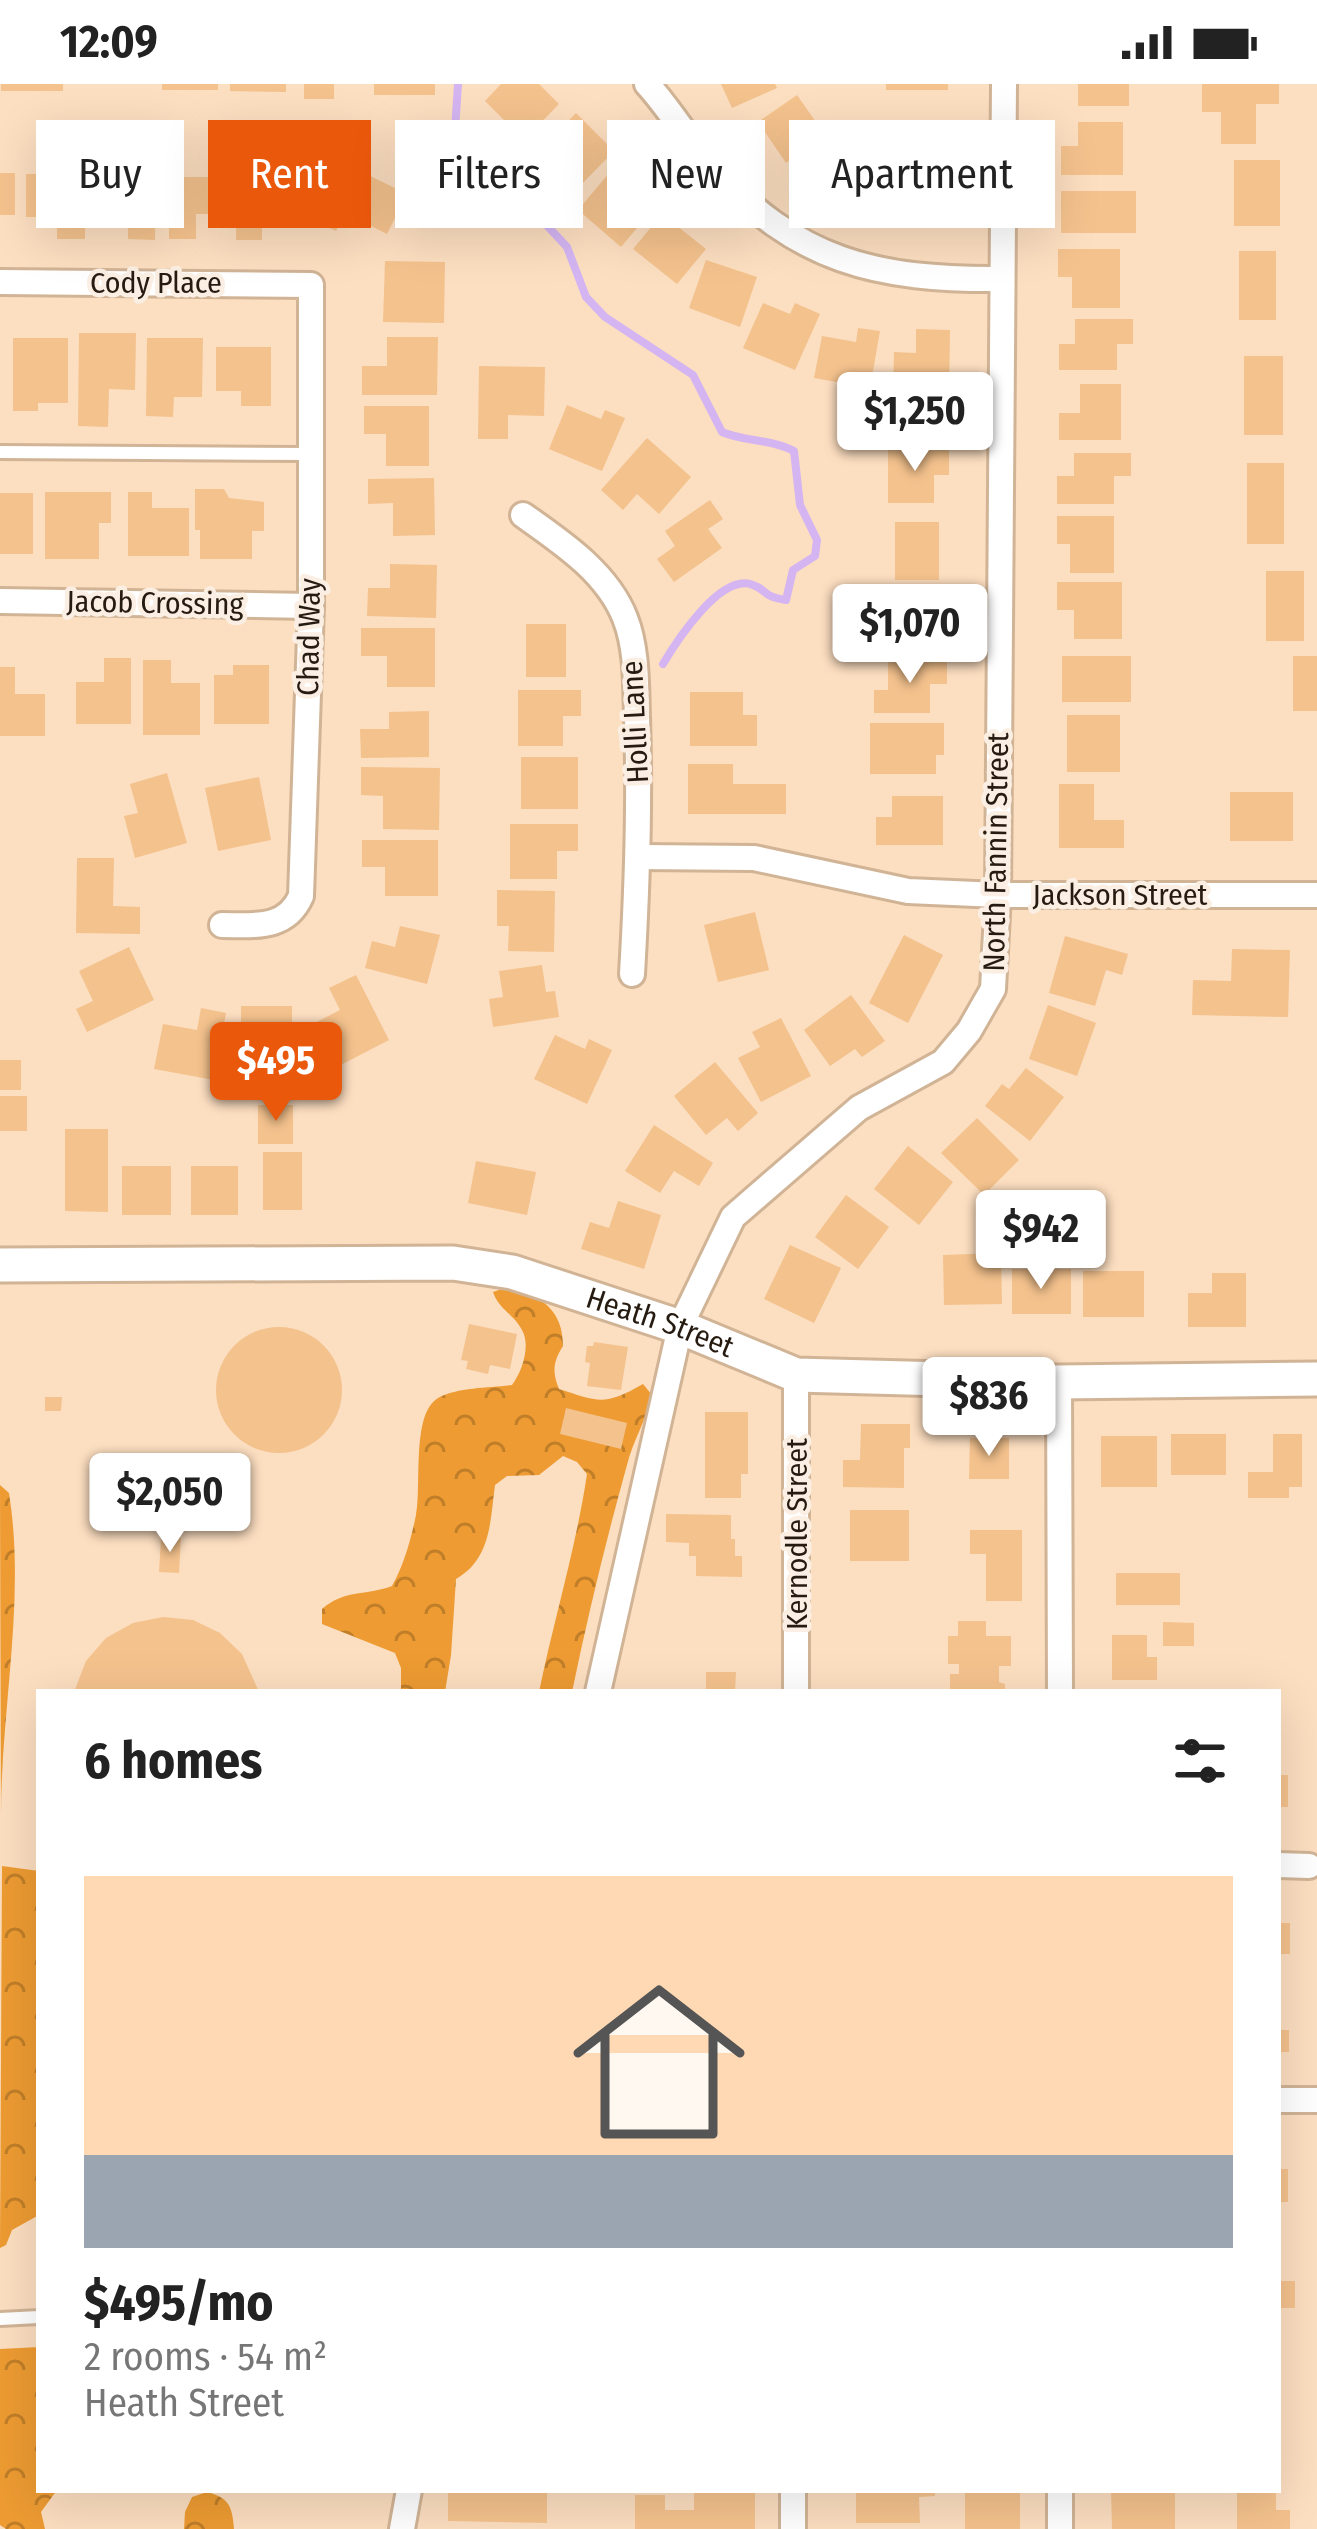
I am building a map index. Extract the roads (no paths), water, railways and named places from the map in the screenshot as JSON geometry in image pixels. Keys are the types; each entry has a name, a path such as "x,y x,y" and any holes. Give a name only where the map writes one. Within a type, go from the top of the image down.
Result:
{"street":[{"path":"647,84 714,170 783,231 843,262 891,275 1001,279"},
{"name":"North Fannin Street","path":"599,1689 680,1327 733,1217 859,1108 943,1062 969,1031 993,989 998,895 1004,84"},
{"name":"Cody Place","path":"0,282 311,285"},
{"name":"Chad Way","path":"222,926 287,919 301,896 311,606 311,285"},
{"name":"Holli Lane","path":"523,515 572,550 603,582 625,617 635,666 638,857 632,974"},
{"name":"Jacob Crossing","path":"0,601 311,606"},
{"name":"Jackson Street","path":"638,857 754,858 908,891 1317,896"},
{"name":"Heath Street","path":"0,1264 453,1263 512,1272 680,1327 796,1375 1059,1382 1317,1379"},
{"name":"Kernodle Street","path":"796,1375 796,1689"},
{"path":"1059,1382 1060,1689"},
{"path":"1281,1865 1310,1866"},
{"path":"1281,2100 1317,2100"},
{"path":"402,2529 408,2493"},
{"path":"793,2493 793,2529"},
{"path":"1060,2493 1060,2529"}],"lane":[{"path":"0,452 311,454"},
{"path":"0,2319 36,2317"}],"waterway":[{"path":"458,84 454,145 487,161 567,247 586,297 605,317 693,375 722,432 794,451 800,505 817,540 815,556 793,570 786,600 740,584 714,598 663,664"}]}
